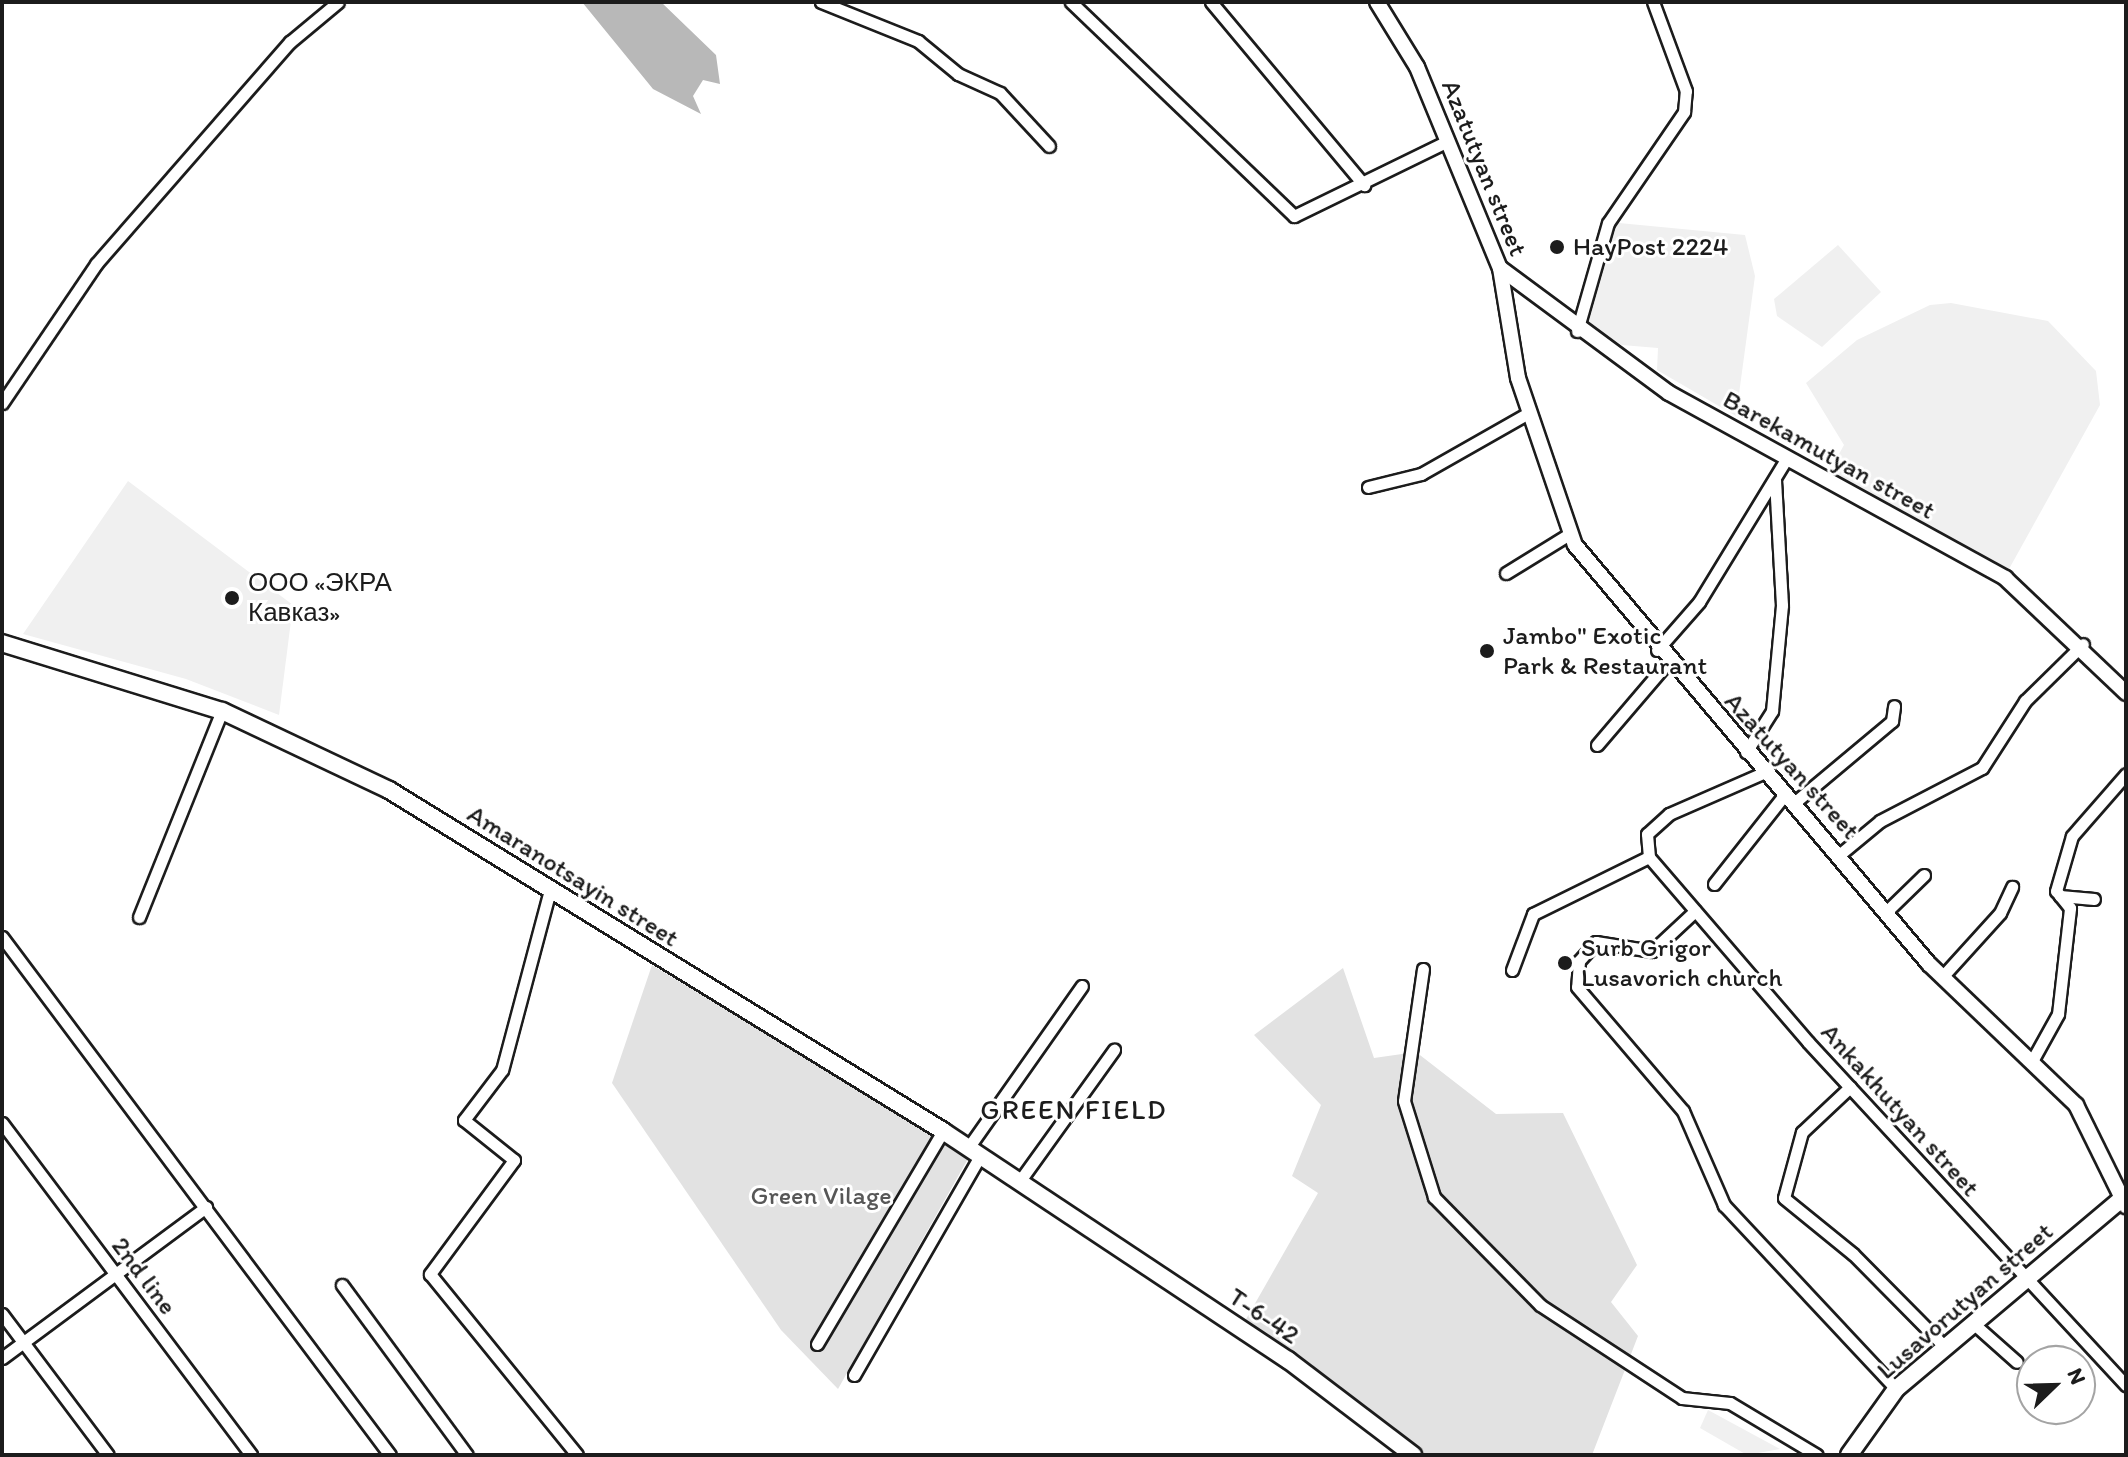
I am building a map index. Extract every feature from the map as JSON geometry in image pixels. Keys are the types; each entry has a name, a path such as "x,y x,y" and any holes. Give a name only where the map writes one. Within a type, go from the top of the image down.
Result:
{"main road":[{"name":"Amaranotsayin street","path":"2,643 222,711 389,790 943,1131 1084,1224"},
{"name":"Lusavorutyan street","path":"1849,1455 1896,1389 2124,1200"},
{"name":"T-6-42","path":"1084,1224 1288,1360 1413,1455"}],"street":[{"path":"2,403 96,264 290,42 338,2"},
{"path":"821,2 918,41 958,74 1000,93 1049,146"},
{"path":"1071,2 1294,216 1364,185 1448,141"},
{"path":"1211,2 1364,185"},
{"name":"Azatutyan street","path":"1377,2 1417,67 1500,268 1530,412 1571,533 1657,650 1839,855 1942,977 2076,1105 2124,1200"},
{"path":"1577,332 1608,223 1684,112 1686,91 1653,2"},
{"name":"Barekamutyan street","path":"1500,268 1577,332 1785,461 2005,578 2083,644 2126,693"},
{"path":"1368,487 1421,474 1530,412"},
{"path":"1657,650 1699,602 1785,461"},
{"path":"1746,752 1772,711 1782,605 1775,480"},
{"path":"1506,573 1571,533"},
{"path":"1839,855 1880,821 1982,768 2025,701 2083,644"},
{"path":"1597,745 1668,662"},
{"path":"1714,884 1790,799 1892,721 1894,706"},
{"path":"139,917 222,711"},
{"path":"1512,970 1533,914 1649,857 1647,834 1669,814 1765,772"},
{"path":"2060,896 2072,836 2126,774"},
{"name":"Ankakhutyan street","path":"1649,857 2025,1281 2126,1385"},
{"path":"1886,912 1924,875"},
{"path":"1942,977 2000,913 2012,887"},
{"path":"550,890 502,1070 464,1120 514,1160 430,1274 577,1455"},
{"path":"2060,896 2094,899"},
{"path":"2032,1061 2058,1014 2070,908 2060,896"},
{"path":"1695,911 1652,951 1606,941 1579,961 1577,987 1683,1111 1724,1205 1896,1389"},
{"path":"2,937 390,1455"},
{"path":"1423,969 1404,1101 1434,1197 1540,1305 1682,1398 1730,1403 1817,1455"},
{"path":"854,1375 974,1152 1082,986"},
{"path":"1019,1182 1114,1050"},
{"path":"1850,1087 1802,1132 1789,1183 1788,1204 1853,1254 1946,1348"},
{"name":"2nd line","path":"2,1123 251,1455"},
{"path":"817,1344 943,1131"},
{"path":"2,1358 206,1207"},
{"path":"342,1285 467,1455"},
{"path":"2,1314 108,1455"},
{"path":"1974,1324 2016,1361"}],"shaded area":[{"path":"582,2 661,2 716,55 720,84 703,80 693,96 701,114 653,89"},
{"path":"1619,223 1745,235 1755,276 1736,416 1657,370 1658,348 1622,345 1586,323 1611,227"},
{"path":"1838,245 1881,292 1822,347 1777,316 1774,299"},
{"path":"1951,303 2048,321 2096,371 2100,405 2009,569 1828,474 1844,445 1806,383 1857,340 1930,305"},
{"path":"128,481 293,605 279,715 186,679 23,634"},
{"path":"1708,1410 1780,1449 1747,1455 1700,1428"}],"green space":[{"name":"Green Vilage","path":"652,965 969,1157 838,1389 781,1330 612,1083"},
{"path":"1343,968 1374,1058 1416,1052 1496,1114 1563,1113 1637,1265 1611,1302 1638,1336 1592,1455 1424,1455 1245,1321 1318,1193 1292,1176 1321,1105 1254,1035"}],"place":[{"name":"HayPost 2224","path":"1557,247"},
{"name":"ООО «ЭКРА Кавказ»","path":"232,598"},
{"name":"Jambo\" Exotic Park & Restaurant","path":"1487,651"},
{"name":"Surb Grigor Lusavorich church","path":"1565,963"}],"district":[{"name":"GREEN FIELD","path":"1074,1109"}]}
